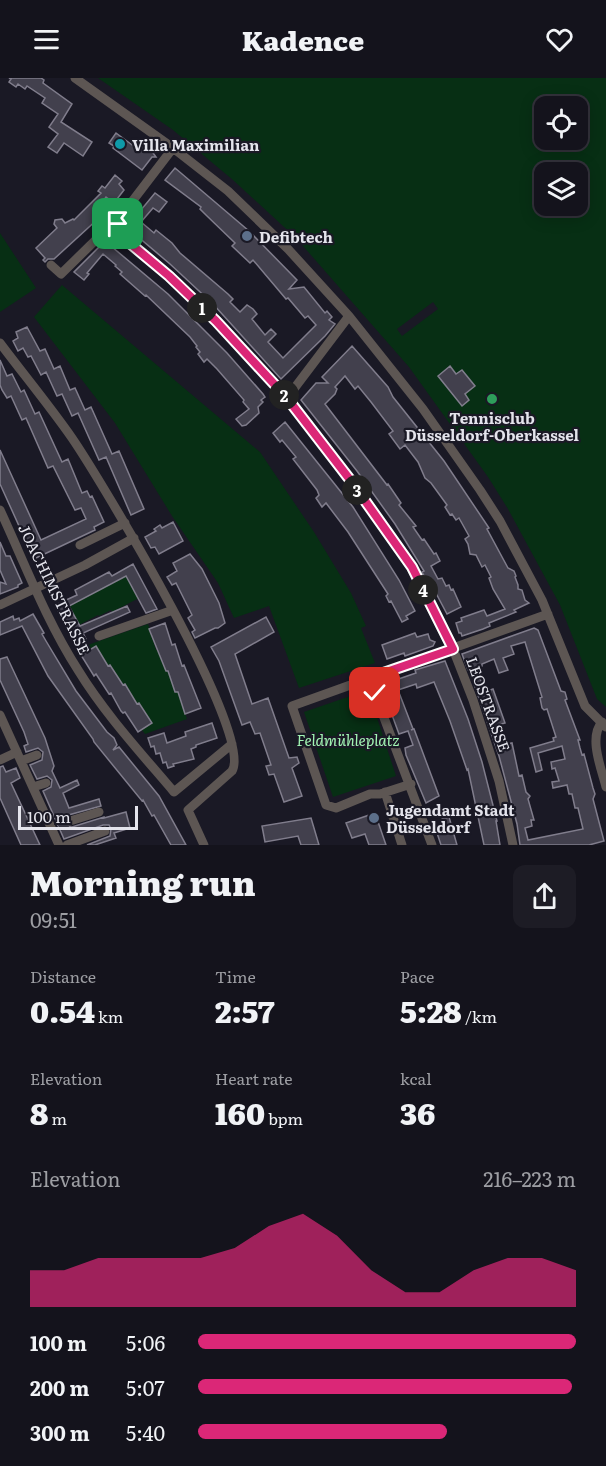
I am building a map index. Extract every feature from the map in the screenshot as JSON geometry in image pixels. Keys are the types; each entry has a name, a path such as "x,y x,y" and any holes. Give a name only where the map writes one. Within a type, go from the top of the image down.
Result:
{"street":[{"path":"75,78 173,148 228,191 288,249 349,316 423,409 500,521 548,614 582,700 589,711 605,724"},
{"path":"51,265 61,274 111,225 118,224 121,216 173,148"},
{"name":"LEOSTRASSE","path":"118,224 126,240 169,276 216,321 287,398 351,481 412,567 453,649 491,752 513,845"},
{"path":"287,398 349,316"},
{"path":"0,343 71,437 126,523 219,703 236,762 232,771 189,807 188,813 204,845"},
{"name":"JOACHIMSTRASSE","path":"0,510 54,628 92,691 174,792 232,744"},
{"path":"80,545 126,523"},
{"path":"0,605 37,589 134,538"},
{"path":"148,625 174,613"},
{"path":"99,636 174,613"},
{"path":"411,784 386,792 370,794 336,808 326,805 292,706 548,614"},
{"path":"369,678 389,734 411,784 432,845"},
{"path":"0,715 26,773 56,828 59,845"},
{"path":"605,724 598,726 596,738 606,784"},
{"path":"0,760 37,755"},
{"path":"26,773 38,769"},
{"path":"34,789 47,785"},
{"path":"386,792 402,845"},
{"path":"70,821 99,812"},
{"path":"67,845 105,831"}],"green space":[{"path":"98,78 606,78 606,707 597,699 560,605 488,477 409,367 296,238 233,180 173,130","holes":["433,302 438,309 402,336 397,329"]},
{"path":"0,233 36,288 0,312"},
{"path":"62,285 260,452 314,532 351,593 366,626 361,628 375,663 299,688 269,606 234,618 218,583 172,516 115,423 34,317"},
{"path":"126,576 139,598 79,625 69,605"},
{"path":"148,624 156,650 159,650 175,692 178,692 187,719 145,734 142,730 152,723 125,684 123,685 110,665 108,666 96,646 81,655 79,648"},
{"name":"Feldmühleplatz","path":"368,690 396,776 333,797 304,712"}],"building":[{"path":"9,78 41,78 44,80 43,83 72,104 61,122 92,142 83,156 64,143 57,153 48,147 58,134 49,127 58,114 42,103 45,98 27,86 25,89 18,84 16,87 9,82 11,79"},
{"path":"116,133 135,147 140,141 144,144 146,142 153,148 151,150 156,157 152,157 142,170 109,143"},
{"path":"175,168 249,231 297,280 289,289 304,287 325,313 327,311 332,317 329,320 335,324 281,379 213,304 130,230 134,224 131,222 155,193 167,202 159,212 153,208 141,222 154,233 156,230 172,243 180,253 233,299 230,302 240,312 247,305 253,309 257,314 252,319 265,335 271,329 276,334 268,342 283,358 316,325 308,316 305,318 288,298 286,299 253,260 250,263 232,246 235,243 200,209 201,207 165,180"},
{"path":"115,175 122,181 119,184 124,190 114,203 106,197 98,208 102,212 98,215 100,217 54,259 48,259 45,262 43,260 45,258 36,248 57,228 54,224 55,220 62,219 65,223 74,220 101,193 98,191 102,186 105,188"},
{"path":"105,241 168,294 227,353 263,394 265,397 258,407 259,413 246,425 242,426 236,419 249,409 243,402 244,400 207,359 204,362 190,337 120,274 122,272 116,265 103,254 84,280 74,272"},
{"path":"27,327 40,351 45,349 54,369 60,366 70,390 75,388 85,410 91,407 112,454 119,451 144,509 131,515 106,457 99,460 78,413 72,416 62,394 57,396 46,372 41,375 31,356 28,357 23,348 18,351 13,341 18,338 16,332"},
{"path":"352,346 388,387 393,397 444,461 489,528 487,529 508,568 514,571 518,589 522,590 525,600 529,603 514,610 516,612 489,623 490,626 462,636 456,623 462,621 461,618 484,610 487,616 505,609 493,589 489,578 491,577 485,565 482,567 476,555 470,554 465,539 469,536 459,518 456,520 452,514 450,515 445,507 447,505 425,478 418,462 405,445 400,449 389,434 393,431 358,386 355,389 345,376 335,387 337,389 335,394 325,404 388,484 401,503 399,505 416,526 413,527 422,540 424,539 434,554 436,553 440,561 431,566 438,579 442,578 446,586 449,585 451,590 453,589 461,607 447,614 395,524 301,400 316,383 328,383 322,377"},
{"path":"0,360 7,376 12,374 21,392 24,390 35,414 39,412 62,462 68,459 82,493 87,491 90,497 92,496 104,522 94,527 95,530 34,559 0,484 0,450 41,540 86,519 81,508 75,510 53,466 48,468 26,418 22,420 11,396 7,398 2,390"},
{"path":"450,366 456,374 462,370 475,386 465,394 469,400 462,406 438,376"},
{"path":"285,422 353,507 399,580 415,611 406,616 408,619 402,622 386,596 388,594 348,532 326,503 322,507 316,498 319,495 317,490 293,459 296,457 273,433"},
{"path":"173,522 183,541 159,554 155,547 151,548 145,537 156,531 154,529 160,525 162,528"},
{"path":"0,542 6,556 10,556 22,583 0,594 0,582 6,584 0,570"},
{"path":"190,554 202,569 219,603 225,623 195,638 192,632 195,630 188,618 192,615 176,583 172,585 167,577 177,571 173,563"},
{"path":"133,564 157,609 146,613 126,576 69,606 80,626 127,606 130,612 83,633 86,639 75,644 55,605 77,595 75,590 109,572 112,576"},
{"path":"33,614 44,633 42,634 76,691 114,738 117,745 113,750 119,747 159,796 186,845 171,845 154,815 152,816 143,800 94,742 48,676 22,626 0,635 0,622 13,616 14,620 19,618 20,621"},
{"path":"266,617 274,632 235,654 252,704 268,698 289,758 297,757 299,763 292,768 302,796 284,802 274,774 269,775 266,766 271,765 260,733 255,734 250,722 242,725 219,661 211,647"},
{"path":"165,623 172,645 175,644 201,708 185,714 178,692 175,692 149,629"},
{"path":"534,628 538,630 561,691 565,692 567,699 565,700 580,740 578,740 580,748 582,755 584,754 595,794 593,799 604,841 589,845 520,845 517,824 499,756 473,681 480,678 485,692 493,689 505,723 497,725 503,745 512,743 519,776 522,775 526,792 530,796 528,799 534,820 531,820 532,826 525,828 528,840 583,829 578,808 575,808 567,785 553,788 552,782 559,781 551,762 565,759 562,746 538,753 542,770 536,772 530,748 554,741 553,738 556,737 547,709 542,708 540,698 542,697 525,642 511,646 514,654 503,658 508,670 499,673 494,659 468,670 462,654"},
{"path":"415,633 417,637 428,634 430,640 435,642 433,646 405,656 404,653 387,659 382,645"},
{"path":"96,646 108,666 110,665 123,685 125,684 152,723 138,732 125,712 121,711 111,693 109,694 96,674 94,676 81,655"},
{"path":"7,657 45,738 54,766 52,771 60,788 77,780 79,785 63,793 69,808 99,799 101,806 65,816 63,820 65,826 72,827 126,812 130,828 114,833 116,838 95,845 87,845 110,836 109,825 103,825 64,839 43,791 51,787 52,780 47,776 37,779 30,765 42,760 43,752 38,748 26,752 24,746 28,744 24,732 0,680 0,659"},
{"path":"445,661 482,762 497,821 500,845 484,845 468,769 434,682 417,688 416,684 398,690 413,729 411,730 414,729 439,796 426,803 406,755 405,748 413,745 408,731 399,734 381,685 416,673 415,670"},
{"path":"212,723 217,738 191,749 194,759 173,764 174,766 168,768 166,762 163,763 160,753 156,754 154,746 151,747 148,738 164,733 167,743 186,736 185,732"},
{"path":"3,766 6,772 16,768 20,778 11,783 40,845 21,845 0,798 0,767"},
{"path":"375,813 386,845 369,845 365,834 352,838 346,823"},
{"path":"449,817 457,845 441,845 436,830 444,827 442,819"},
{"path":"311,818 319,845 301,845 298,836 265,842 262,826"}],"tunnel":[{"path":"59,827 70,821"}],"place":[{"name":"Villa Maximilian","path":"120,144"},
{"name":"Defibtech","path":"247,236"},
{"name":"Tennisclub Düsseldorf-Oberkassel","path":"492,399"},
{"name":"Jugendamt Stadt Düsseldorf","path":"374,818"}],"route":[{"path":"118,224 126,240 169,276 216,321 287,398 351,481 412,567 453,649 369,678 375,693"}]}
